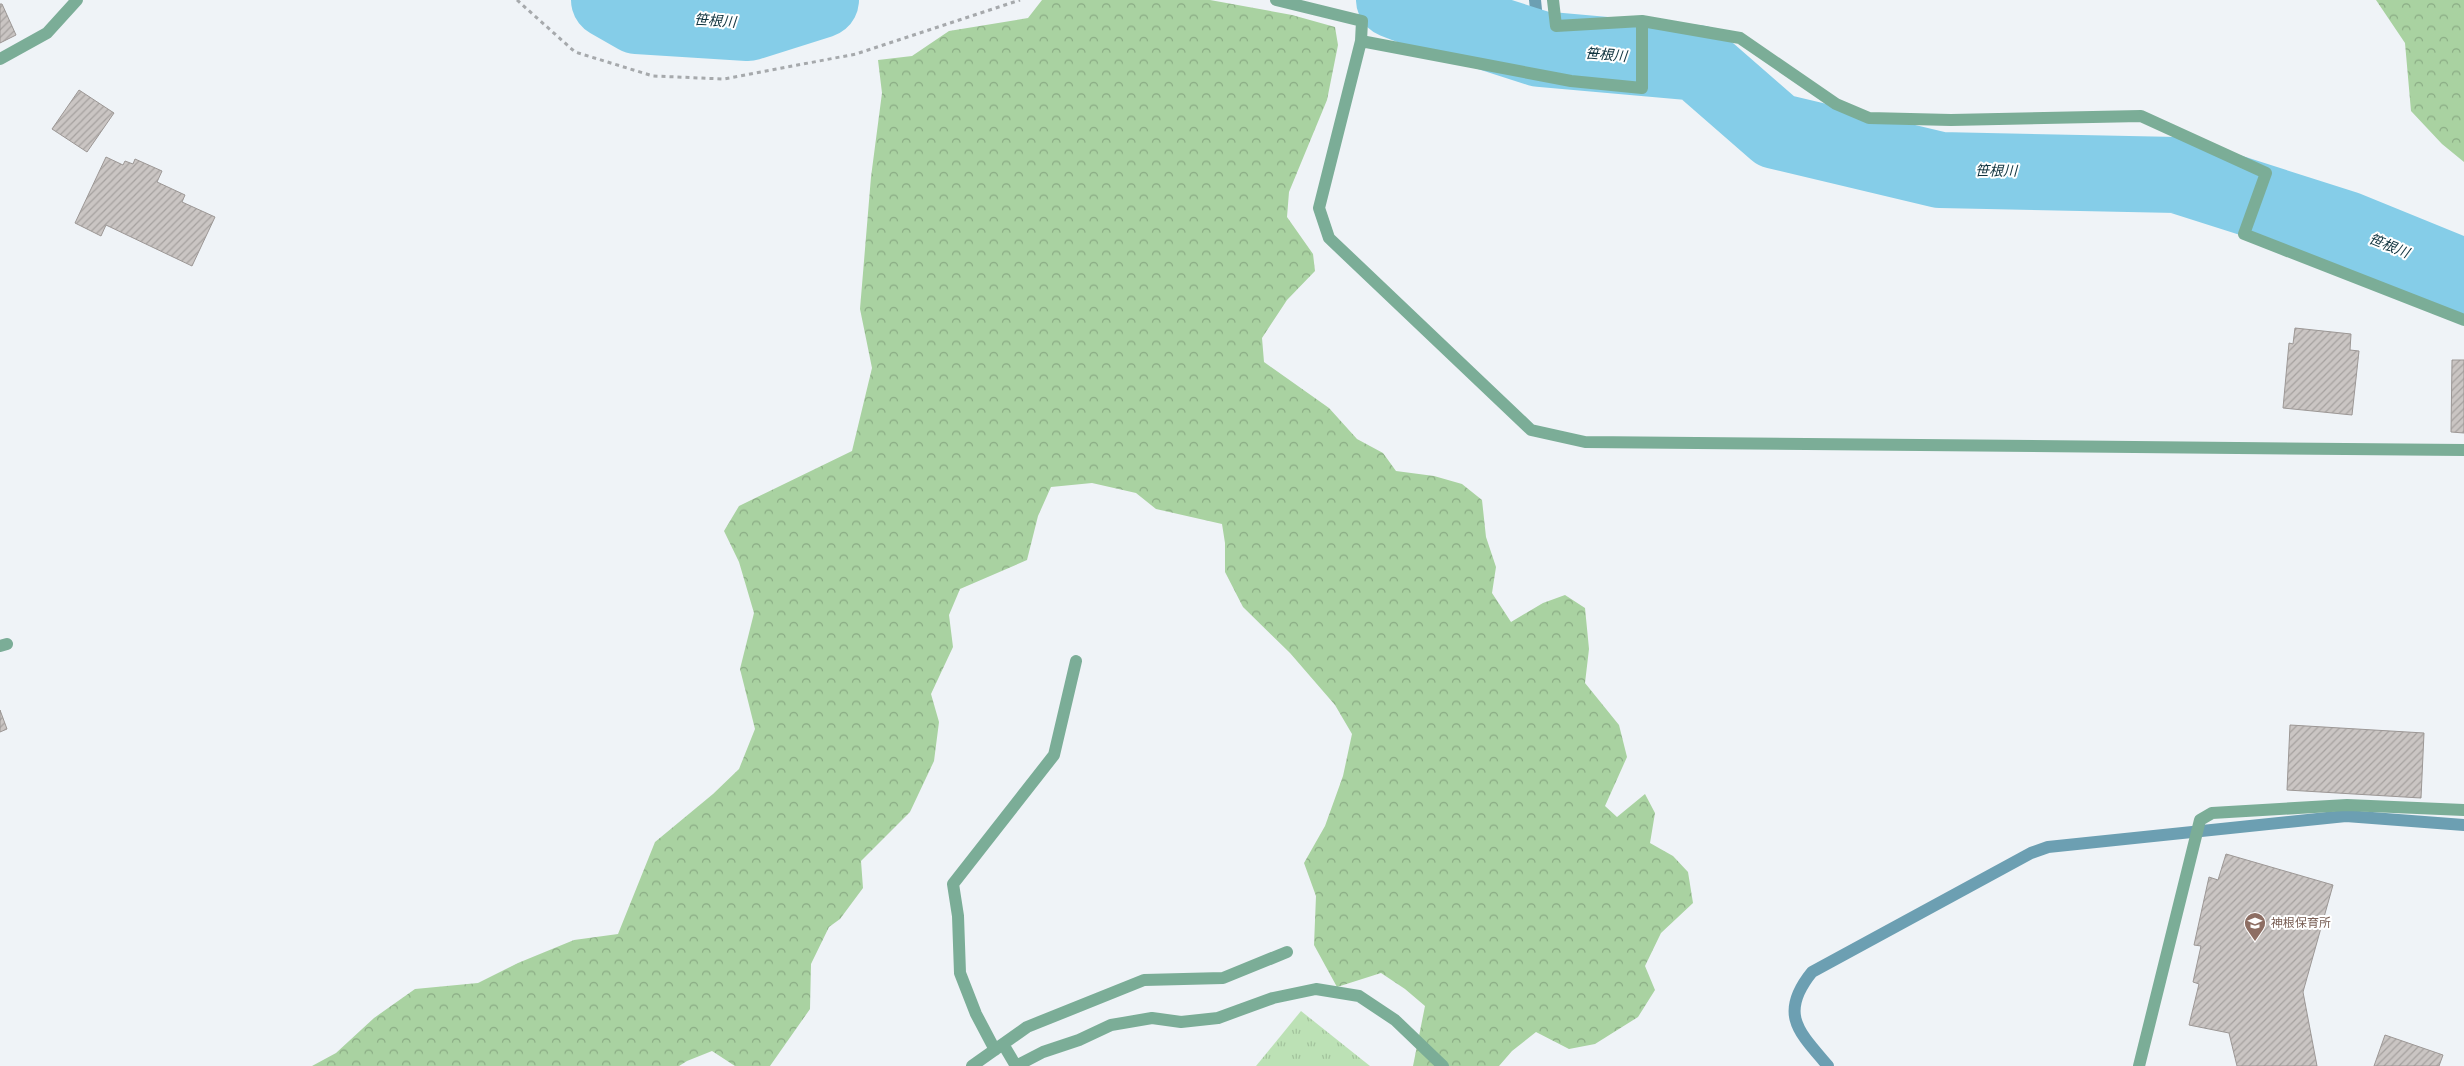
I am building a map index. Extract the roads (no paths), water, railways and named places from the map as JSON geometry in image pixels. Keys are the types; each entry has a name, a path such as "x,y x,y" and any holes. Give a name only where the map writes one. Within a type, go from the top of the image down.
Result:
{"street":[{"path":"0,59 47,33 77,0"},
{"path":"1276,0 1362,21 1360,41 1319,208 1329,238 1531,430 1585,442 2464,450"},
{"path":"1553,0 1556,26 1642,21 1740,38 1836,104 1869,118 1951,120 2142,116 2266,173 2244,234 2464,320"},
{"path":"1360,41 1571,81 1642,88 1642,21"},
{"path":"1076,661 1054,755 953,884 958,916 960,973 976,1014 999,1047 1016,1066 1043,1052 1079,1040 1111,1025 1152,1018 1181,1022 1218,1018 1273,998 1316,989 1359,996 1395,1020 1443,1066"},
{"path":"2138,1066 2200,820 2212,813 2347,805 2464,810"},
{"path":"972,1066 1027,1027 1144,980 1223,978 1287,952"}],"waterway":[{"name":"笹根川","path":"609,0 637,16 748,23 821,0"},
{"name":"笹根川","path":"1394,0 1425,12 1540,49 1698,63 1776,131 1940,170 2177,175 2346,229 2464,277"},
{"name":"笹根川","path":"1535,0 1540,49"},
{"path":"1828,1066 1801,1032 1796,1022 1794,1011 1796,1000 1812,972 2031,853 2048,847 2346,816 2464,825"}],"place":[{"name":"神根保育所","path":"2255,942"}]}
